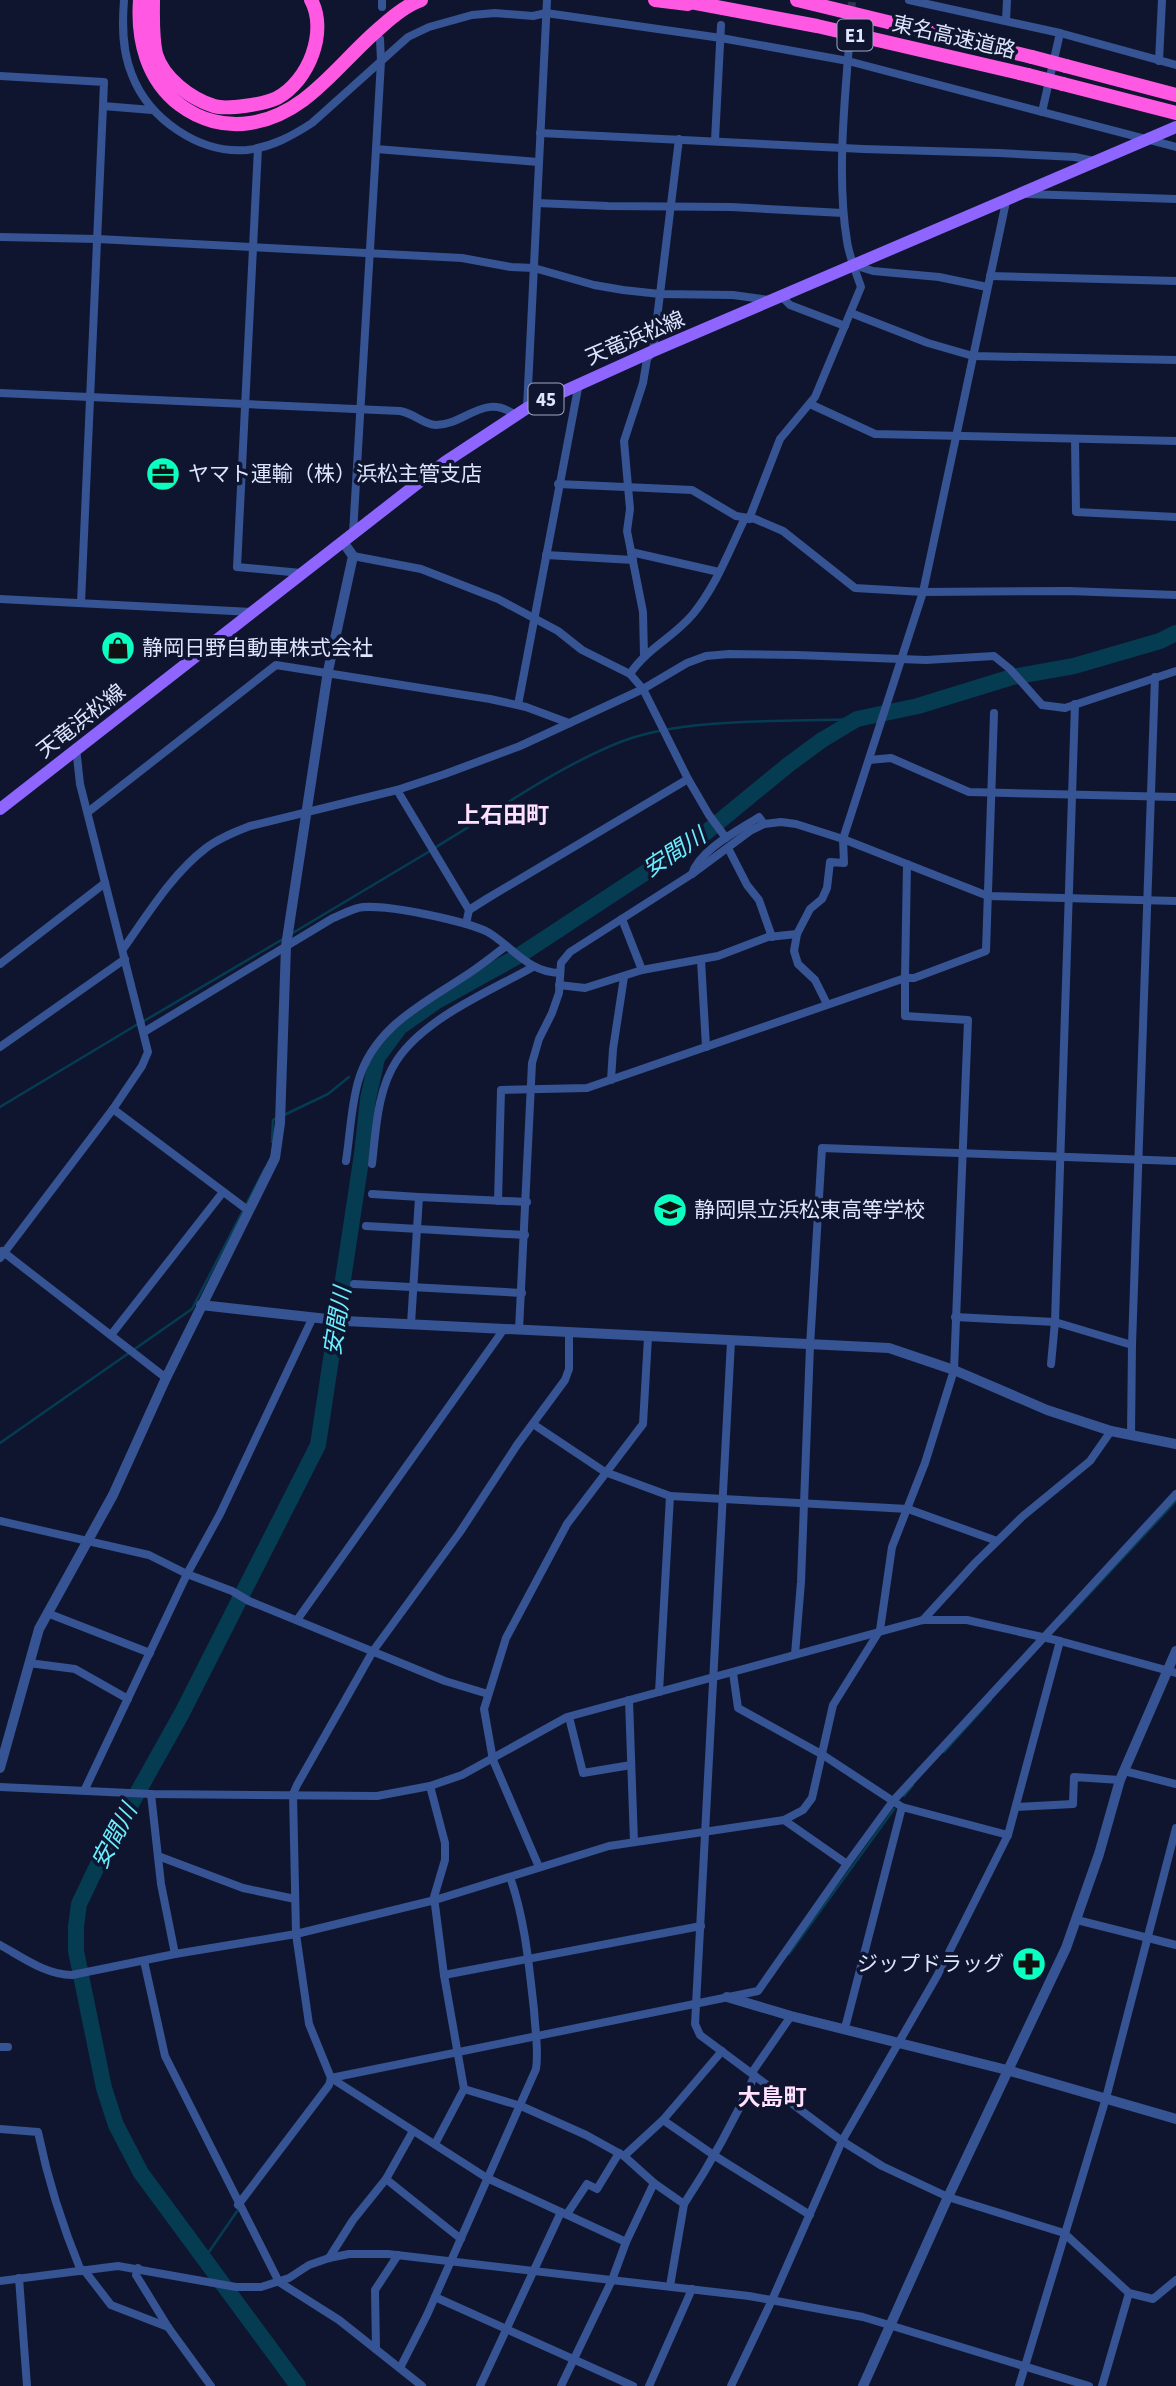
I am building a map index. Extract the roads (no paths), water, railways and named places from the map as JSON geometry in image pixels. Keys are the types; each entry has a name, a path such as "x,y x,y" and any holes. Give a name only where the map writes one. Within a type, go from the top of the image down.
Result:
{"highway":[{"path":"140,0 140,37 147,63 157,83 188,111 211,121 235,126 263,122 287,113 310,96 362,43 411,3 421,0"},
{"path":"153,0 157,55 172,80 193,97 216,107 245,106 277,98 297,82 311,57 319,29 311,0"},
{"path":"655,0 738,10"},
{"name":"東名高速道路","path":"680,0 738,10 1028,75 1176,113"},
{"name":"東名高速道路","path":"797,0 1176,95"}],"main road":[{"name":"天竜浜松線","path":"0,809 445,462 521,411 579,383 1176,127"}],"street":[{"path":"124,0 123,33 128,65 137,87 152,110 182,133 204,143 231,149 258,148 283,141 312,123 408,37 450,19 495,13 533,16 546,13 721,38 848,61 1176,146"},
{"path":"0,393 414,413 422,422 438,425 488,407 521,411 534,268 547,0"},
{"path":"909,0 1060,33 1176,65"},
{"path":"1006,21 1007,0"},
{"path":"1159,61 1162,0"},
{"path":"715,140 720,25"},
{"path":"1042,112 1060,33"},
{"path":"354,533 381,61 380,39"},
{"path":"630,674 644,656 692,616 719,572 747,519 780,439 810,404 861,287 847,245 843,213 849,46"},
{"path":"0,76 104,82 82,603"},
{"path":"103,106 152,110"},
{"path":"540,132 1075,157 1097,162"},
{"path":"644,656 643,612 627,531 630,509 624,441 643,383 647,359 653,351 679,139"},
{"path":"258,148 237,567 302,573"},
{"path":"376,149 538,162"},
{"path":"1024,194 1176,199"},
{"path":"827,1004 815,980 798,964 794,951 797,934 810,909 822,899 827,888 830,862 844,863 844,839 923,592 1006,202"},
{"path":"537,203 731,207 843,213"},
{"path":"0,237 253,246 462,258 511,267 534,268 594,285 660,294 776,298 845,326"},
{"path":"854,265 873,271 939,277 987,287"},
{"path":"990,275 1176,281"},
{"path":"851,313 973,356 1176,360"},
{"path":"518,705 579,383"},
{"path":"810,404 875,434 1176,441"},
{"path":"1075,439 1076,512 1176,517"},
{"path":"558,484 692,491 747,519 755,519 783,531 855,588 923,592 1069,591 1176,595"},
{"path":"343,542 353,556 421,569 462,583 536,618 582,650 630,674 643,689 688,779 725,837"},
{"path":"547,555 632,556 719,572"},
{"path":"0,1768 39,1629 113,1495 201,1305 275,1158 281,1110 289,928 328,671 353,556"},
{"path":"0,599 251,612"},
{"path":"123,949 164,890 205,848 228,835 250,826 397,790 520,746 643,689 687,663 706,656 797,655 902,659 994,656 1010,669 1042,705 1065,708 1176,671"},
{"path":"88,812 276,665 328,671 333,675 446,691 518,705 569,723"},
{"path":"1131,1436 1155,677"},
{"path":"1051,1364 1061,1157 1075,704"},
{"path":"498,1201 501,1090 587,1088 827,1004 905,978 914,978 986,951 994,713"},
{"path":"76,748 80,784 148,1052 142,1066 113,1109 1,1253 166,1378"},
{"path":"869,760 891,758 969,792 1176,797"},
{"path":"469,911 688,779"},
{"path":"397,790 469,911 467,924"},
{"path":"692,874 695,863 725,837 759,817 764,824"},
{"path":"519,1329 533,1063 539,1039 552,1013 561,963 570,952 692,874 750,831 764,824 796,824 844,839 988,896 1176,901"},
{"path":"728,848 747,885 759,900 772,936"},
{"path":"0,1945 43,1968 60,1975 72,1975 175,1954 296,1934 435,1900 609,1846 784,1820 803,1810 811,1798 833,1705 880,1630 892,1547 932,1443 954,1370 968,1020 905,1016 907,864"},
{"path":"0,964 105,883"},
{"path":"143,1030 287,944 333,918 360,907 383,908 467,924 490,933 533,966 545,972 560,973"},
{"path":"622,919 642,970"},
{"path":"559,985 585,988 642,970 701,960 738,950 772,936 797,934"},
{"path":"346,1161 358,1080 369,1056 390,1028 415,1007 472,972 506,947"},
{"path":"0,1047 125,959"},
{"path":"701,960 706,1046"},
{"path":"372,1164 378,1109 384,1088 396,1062 410,1044 436,1023 533,966"},
{"path":"611,1080 624,976"},
{"path":"113,1109 249,1211"},
{"path":"795,1654 801,1582 802,1503 822,1148 1176,1161"},
{"path":"111,1335 223,1192"},
{"path":"372,1194 527,1202"},
{"path":"411,1324 419,1197"},
{"path":"366,1226 525,1235"},
{"path":"354,1284 522,1293"},
{"path":"201,1305 345,1321 889,1348 954,1370 1047,1410 1111,1431 1176,1444"},
{"path":"85,1789 313,1317"},
{"path":"955,1317 1055,1322 1132,1345"},
{"path":"297,1620 504,1329"},
{"path":"569,1332 569,1369 565,1380 460,1532 373,1651 293,1794 296,1934 309,2024 331,2078 487,2178 626,2242"},
{"path":"539,1867 494,1760 484,1709 515,1618 571,1517 643,1424 648,1337"},
{"path":"731,1340 695,2024 700,2035 842,2141 882,2166 948,2197 1064,2234 1129,2293 1153,2299 1176,2280"},
{"path":"533,1424 605,1472 670,1496 908,1509 997,1541"},
{"path":"923,1620 1023,1516 1090,1461 1111,1431"},
{"path":"331,2078 758,1991 893,1801 1176,1494"},
{"path":"659,1692 670,1496"},
{"path":"0,1521 149,1555 249,1601 445,1681 488,1695"},
{"path":"47,1612 150,1653"},
{"path":"0,1787 151,1794 377,1796 430,1786 462,1775 569,1717 923,1620 967,1619 1172,1672"},
{"path":"731,2386 842,2141 937,1976 1008,1835 1060,1641"},
{"path":"863,2386 1077,1920 1122,1776 1172,1672 1176,1651"},
{"path":"29,1663 75,1668 128,1699"},
{"path":"733,1673 738,1709 822,1755 902,1807 1008,1835"},
{"path":"629,1700 634,1842"},
{"path":"569,1717 583,1773 631,1765"},
{"path":"1016,1807 1073,1804 1074,1777 1122,1776 1176,1784"},
{"path":"430,1786 445,1843 445,1860 435,1900 444,1975 464,2089 435,2144"},
{"path":"151,1794 158,1856 175,1954"},
{"path":"845,2028 902,1807"},
{"path":"784,1820 847,1864"},
{"path":"1020,2386 1107,2098 1176,1828"},
{"path":"158,1856 243,1888 295,1899"},
{"path":"400,2368 435,2297 536,2070 536,2036 528,1958 516,1893 510,1877"},
{"path":"1077,1920 1176,1945"},
{"path":"444,1975 701,1926"},
{"path":"144,1961 164,2056 278,2282 339,2320 422,2386"},
{"path":"727,1997 791,2016 1007,2070 1176,2119"},
{"path":"670,2286 684,2204 715,2156 754,2077 753,2071 791,2016"},
{"path":"480,2386 533,2271 564,2213 587,2184 597,2189 621,2155 663,2120 722,2050"},
{"path":"239,2206 329,2085 331,2078"},
{"path":"464,2089 521,2106 586,2135 621,2155 684,2204"},
{"path":"663,2120 810,2215"},
{"path":"0,2129 38,2132 48,2179 63,2228 83,2270 111,2305 168,2327"},
{"path":"329,2258 353,2220 386,2179 413,2131"},
{"path":"386,2179 461,2239"},
{"path":"561,2386 612,2280 626,2242 654,2183"},
{"path":"0,2281 118,2266 236,2287 261,2287 329,2258 359,2253 398,2255 670,2286 772,2300 863,2317 1089,2386"},
{"path":"376,2349 375,2290 398,2255"},
{"path":"138,2268 136,2274 168,2327 211,2386"},
{"path":"19,2278 27,2386"},
{"path":"649,2386 692,2289"},
{"path":"1102,2386 1129,2293"},
{"path":"435,2297 633,2386"}],"waterway":[{"name":"安間川","path":"298,2386 141,2173 116,2125 104,2088 76,1951 76,1926 79,1904 101,1858 182,1713 318,1445 368,1099 377,1058 400,1027 437,1001 520,955 704,834 788,765 857,719 918,706 1012,677 1074,666 1160,641 1176,633"},
{"path":"436,847 575,763 623,741 649,733 707,724 857,719"},
{"path":"291,934 430,851"},
{"path":"144,1021 283,939"},
{"path":"0,1107 138,1024"},
{"path":"284,1115 328,1094 349,1077"},
{"path":"272,1142 273,1120 278,1117"},
{"path":"0,1443 192,1309 265,1168"},
{"path":"1063,1622 1176,1501"},
{"path":"944,1752 991,1700"},
{"path":"904,1796 913,1785"},
{"path":"789,1954 894,1809"},
{"path":"204,2259 240,2207"}],"tunnel":[{"path":"849,46 852,0"}],"place":[{"name":"ヤマト運輸（株）浜松主管支店","path":"163,474"},
{"name":"静岡日野自動車株式会社","path":"118,648"},
{"name":"静岡県立浜松東高等学校","path":"670,1210"},
{"name":"ジップドラッグ","path":"1029,1964"}],"district":[{"name":"上石田町","path":"503,815"},
{"name":"大島町","path":"772,2097"}]}
